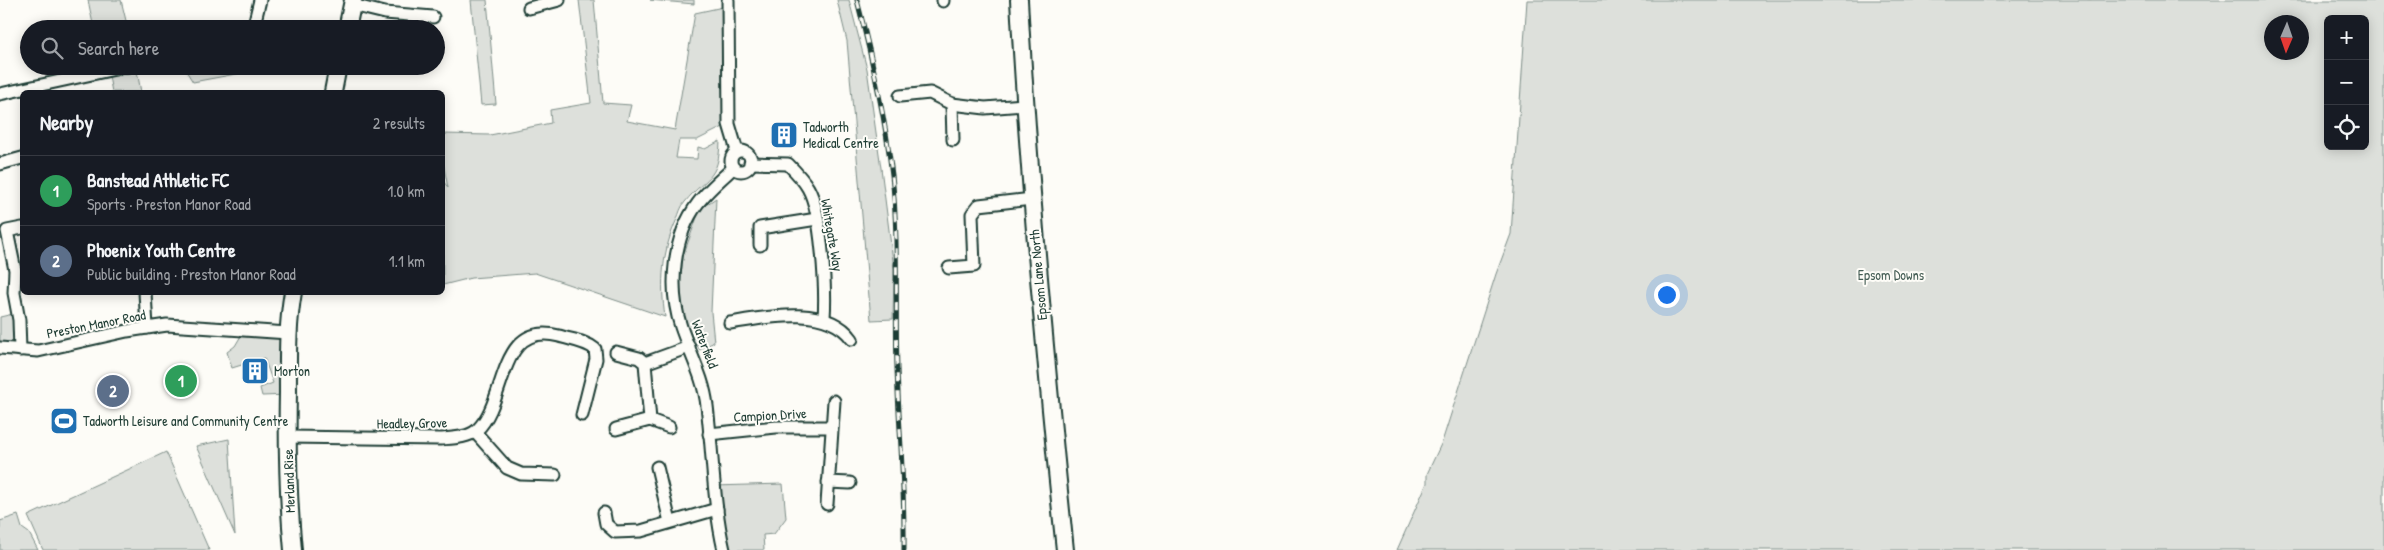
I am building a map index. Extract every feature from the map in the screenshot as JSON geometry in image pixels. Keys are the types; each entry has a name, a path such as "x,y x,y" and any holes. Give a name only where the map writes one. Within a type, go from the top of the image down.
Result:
{"main road":[{"name":"Epsom Lane North","path":"1020,0 1025,105 1044,348 1065,550"},
{"path":"349,20 352,2"},
{"path":"333,90 336,75"},
{"name":"Merland Rise","path":"293,295 288,333 287,437 293,550"}],"street":[{"path":"255,20 260,0"},
{"path":"529,8 559,0"},
{"path":"728,0 730,124 737,151"},
{"path":"352,2 385,13 433,16"},
{"path":"0,94 88,75"},
{"path":"900,96 930,93 952,104 985,108 1025,105"},
{"path":"952,104 953,140"},
{"path":"737,151 746,152 750,157 750,163 743,170 733,168 730,158 737,151"},
{"path":"0,164 20,159"},
{"name":"Whitegate Way","path":"750,163 788,164 808,188 817,219 826,292 824,318"},
{"name":"Waterfield","path":"724,550 717,508 707,406 702,377 689,347 676,304 676,257 684,229 697,203 733,168"},
{"path":"950,268 974,266 972,214 979,205 1032,199"},
{"path":"760,245 760,228 817,219"},
{"path":"20,229 7,232 15,270 14,287 20,320 20,350"},
{"path":"145,295 147,328"},
{"path":"730,323 776,315 824,318 846,330 852,339"},
{"name":"Preston Manor Road","path":"0,348 38,351 147,328 166,326 202,326 288,333"},
{"path":"555,475 521,474 507,468 475,432 492,410 514,350 527,337 552,335 588,344 595,349 596,359 582,415"},
{"path":"645,363 689,347"},
{"path":"616,352 640,358 645,363 650,420"},
{"path":"827,504 834,401"},
{"path":"616,429 650,420 669,427"},
{"name":"Campion Drive","path":"709,434 776,427 832,427"},
{"name":"Headley Grove","path":"287,437 440,439 459,437 475,432"},
{"path":"657,467 670,522"},
{"path":"828,482 850,483"},
{"path":"604,513 606,524 615,532 640,531 717,508"}],"green space":[{"path":"88,0 121,0 126,20 92,20"},
{"path":"471,0 487,0 496,104 481,105"},
{"path":"579,0 594,0 603,103 631,105 627,121 675,130 695,13 723,7 729,124 697,140 679,140 676,158 697,159 698,147 705,149 720,141 717,164 714,171 680,210 668,243 663,279 665,317 535,273 471,278 445,284 445,184 448,188 445,172 445,134 490,135 551,123 550,110 591,103"},
{"path":"650,0 694,0 694,4"},
{"path":"837,0 849,0 867,69 894,269 893,319 871,320 847,41"},
{"name":"Epsom Downs","path":"1527,0 2384,0 2384,550 1397,550 1427,483 1427,474 1442,442 1496,274 1511,234"},
{"path":"109,75 138,75 141,90 112,90"},
{"path":"189,75 231,75 193,82"},
{"path":"716,198 711,312 714,342 700,350 688,331 682,310 680,284 683,256 700,209"},
{"path":"13,314 16,340 14,345 0,344 0,317"},
{"path":"245,329 288,333 288,395 262,396 260,388 273,383 264,358 232,368 227,352 235,346"},
{"path":"229,439 235,535 196,446"},
{"path":"166,452 209,550 43,550 28,516"},
{"path":"783,484 786,518 774,534 763,535 764,550 724,550 714,486"},
{"path":"18,515 22,528 29,533 38,550 0,550 0,521"}],"railway":[{"path":"857,0 882,109 892,175 896,247 897,368 903,482 904,550"}],"place":[{"name":"Tadworth Medical Centre","path":"784,135"},
{"name":"Morton","path":"255,371"},
{"name":"Banstead Athletic FC","path":"181,381"},
{"name":"Phoenix Youth Centre","path":"113,391"},
{"name":"Tadworth Leisure and Community Centre","path":"64,421"}]}
